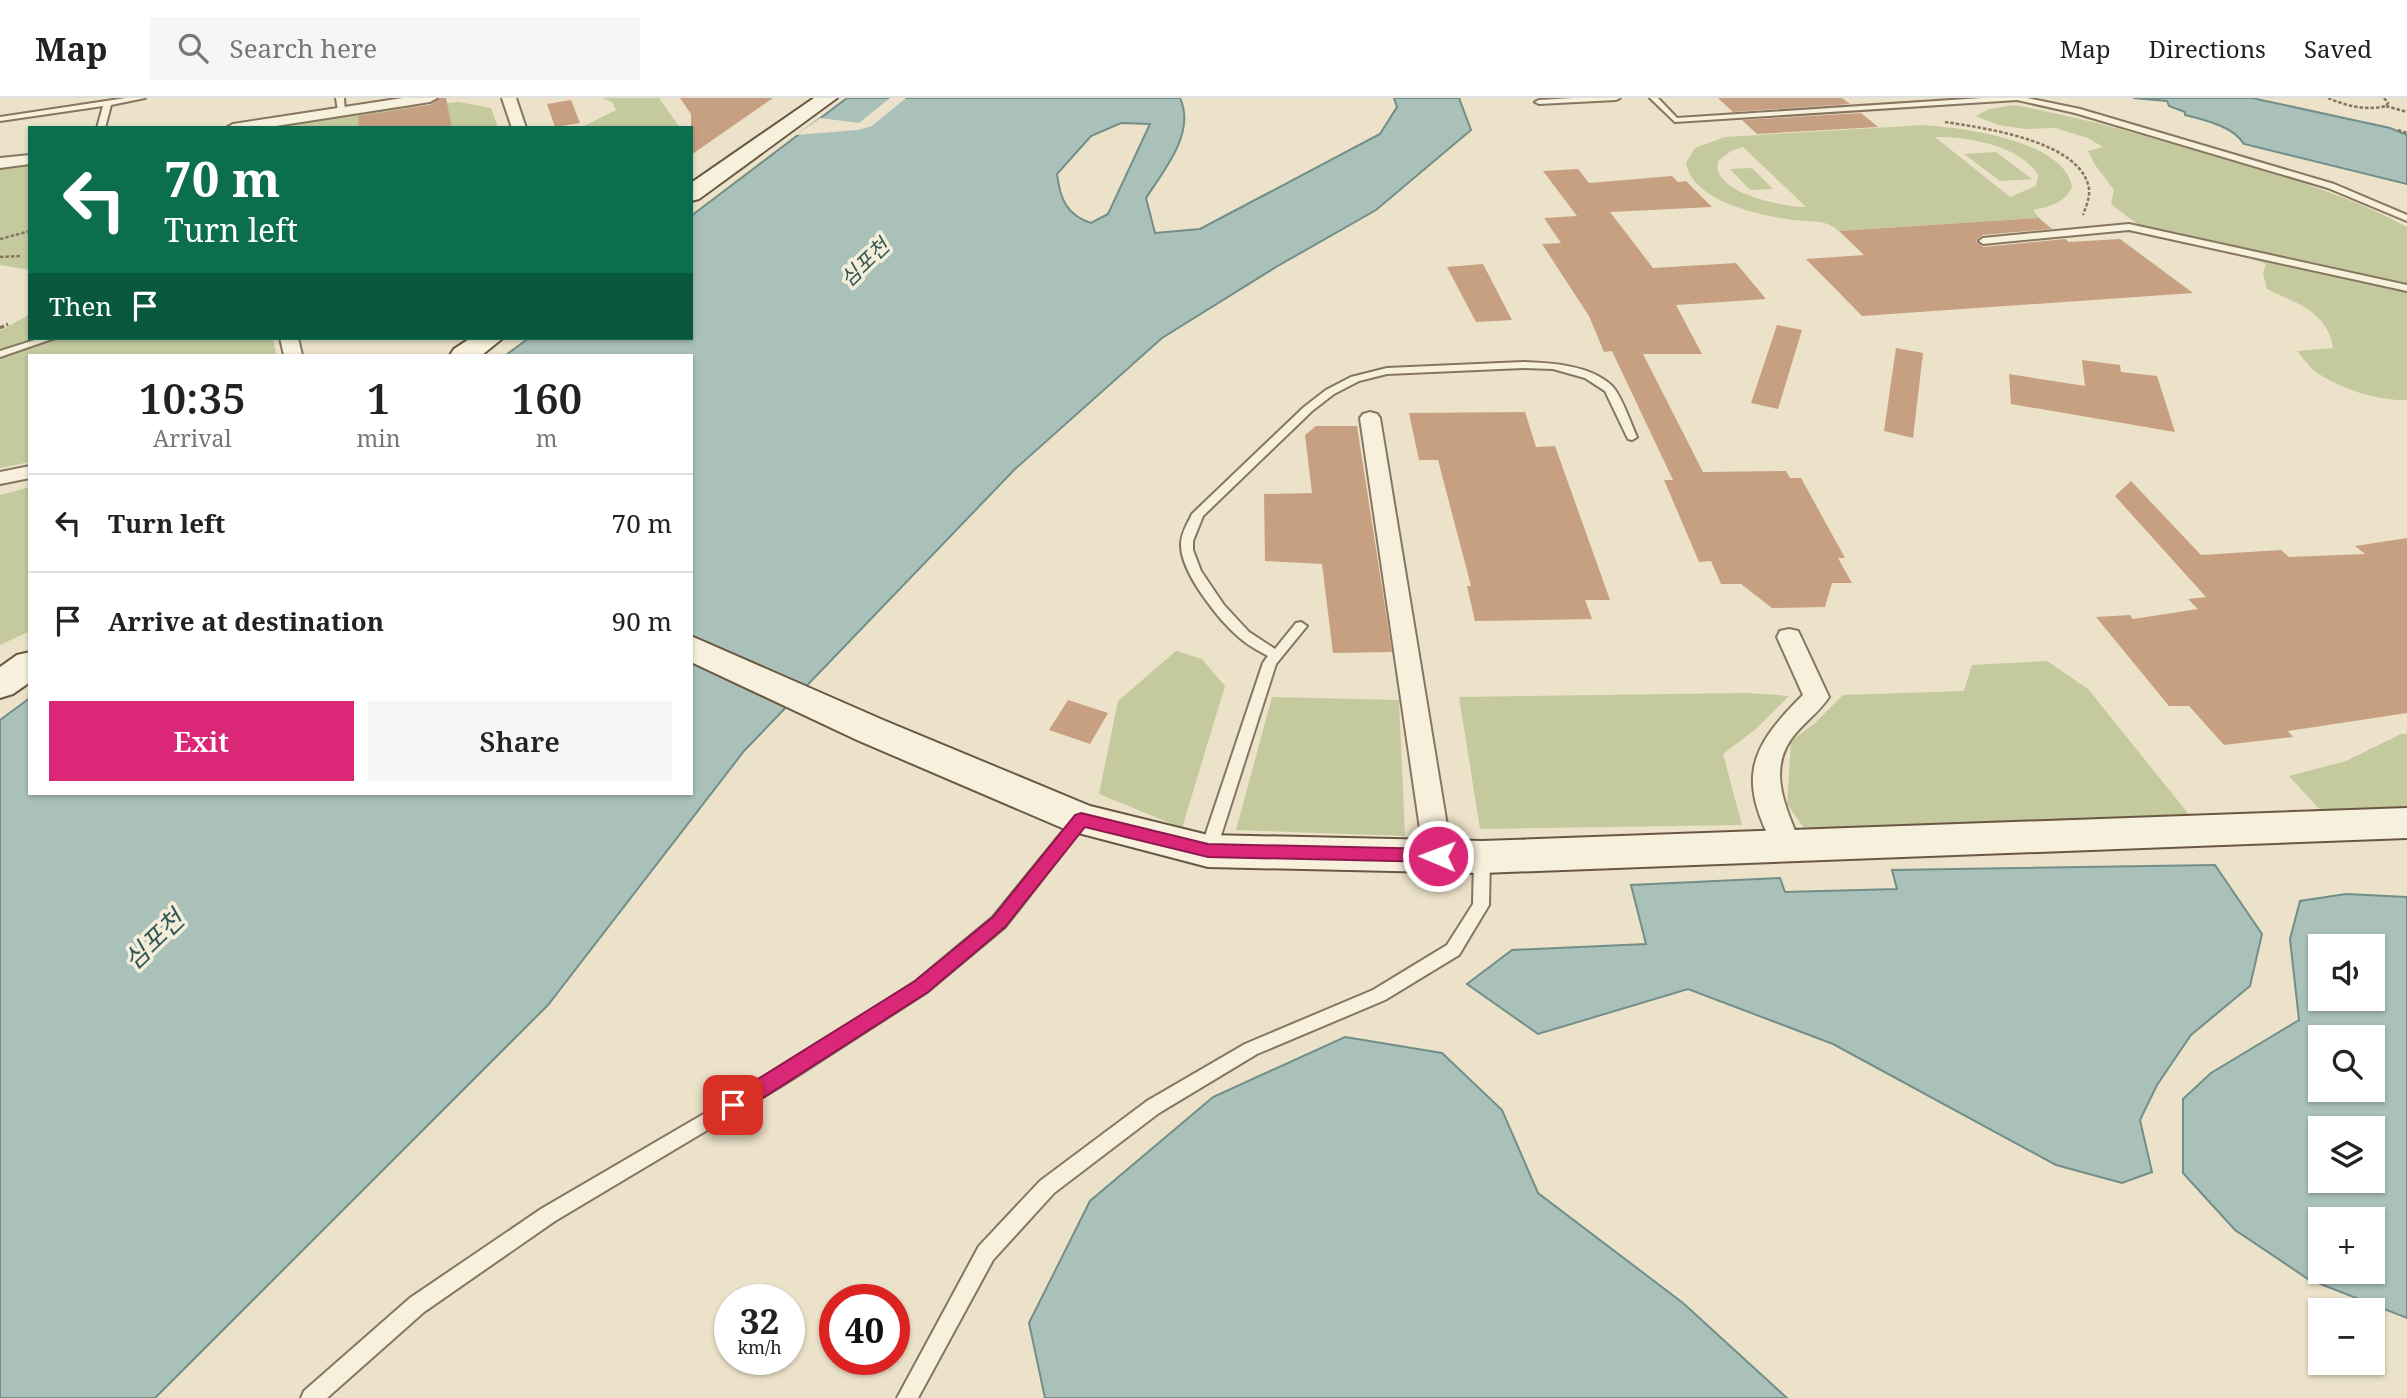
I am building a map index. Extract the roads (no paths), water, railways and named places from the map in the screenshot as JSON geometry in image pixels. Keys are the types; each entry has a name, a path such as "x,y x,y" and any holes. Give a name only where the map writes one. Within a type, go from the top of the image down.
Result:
{"street":[{"path":"242,126 341,105 430,98"},
{"path":"509,98 518,126"},
{"path":"693,193 827,98"},
{"path":"0,163 28,159"},
{"path":"465,354 486,340"},
{"path":"1370,418 1438,856"},
{"path":"0,478 28,471"},
{"path":"1787,845 1763,780 1770,753 1781,733 1816,697 1789,637"},
{"path":"693,649 870,730 1081,819 1208,851 1482,857 2407,822"},
{"path":"0,685 28,665"}],"lane":[{"path":"0,119 141,98"},
{"path":"1539,102 1616,98"},
{"path":"1654,98 1675,120 2017,99 2090,115 2331,186 2407,218"},
{"path":"102,126 108,103"},
{"path":"1983,241 2129,227 2407,288"},
{"path":"0,354 44,340"},
{"path":"1276,655 1246,638 1231,624 1196,571 1186,549 1189,533 1198,514 1330,391 1355,379 1387,371 1553,366 1588,376 1609,389 1632,438"},
{"path":"1208,851 1270,663 1301,626"},
{"path":"311,1398 417,1306 548,1215 780,1078 921,987 999,922 1081,819"},
{"path":"907,1398 986,1253 1047,1187 1153,1107 1251,1049 1379,995 1453,950 1480,905 1482,857"}],"water":[{"name":"심포천","path":"847,98 1180,98 1184,111 1181,138 1169,163 1146,198 1155,233 1200,229 1380,134 1397,107 1394,98 1459,98 1471,130 1376,210 1276,267 1162,338 1014,470 744,751 548,1005 155,1398 0,1398 0,720 28,699 28,795 693,795 693,354 507,354 526,340 693,340 693,214","holes":["1121,123 1150,124 1108,214 1091,223 1082,220 1070,210 1062,198 1057,174 1091,136"]},
{"path":"2133,98 2252,98 2390,128 2407,135 2407,184 2244,144 2226,128 2185,115 2185,112 2169,106 2167,101"},
{"path":"2215,865 2262,934 2250,986 2191,1035 2157,1085 2140,1120 2152,1172 2122,1183 2056,1165 1833,1044 1688,989 1538,1034 1467,984 1512,950 1646,944 1631,885 1780,878 1785,892 1897,889 1892,870"},
{"path":"2346,894 2407,897 2407,1318 2385,1309 2385,1298 2356,1298 2321,1284 2385,1284 2385,1207 2308,1207 2308,1279 2235,1230 2183,1173 2183,1099 2211,1073 2299,1020 2290,939 2300,901"},
{"path":"1345,1037 1442,1053 1502,1110 1538,1193 1683,1303 1787,1398 1045,1398 1029,1323 1090,1201 1213,1097"}]}
